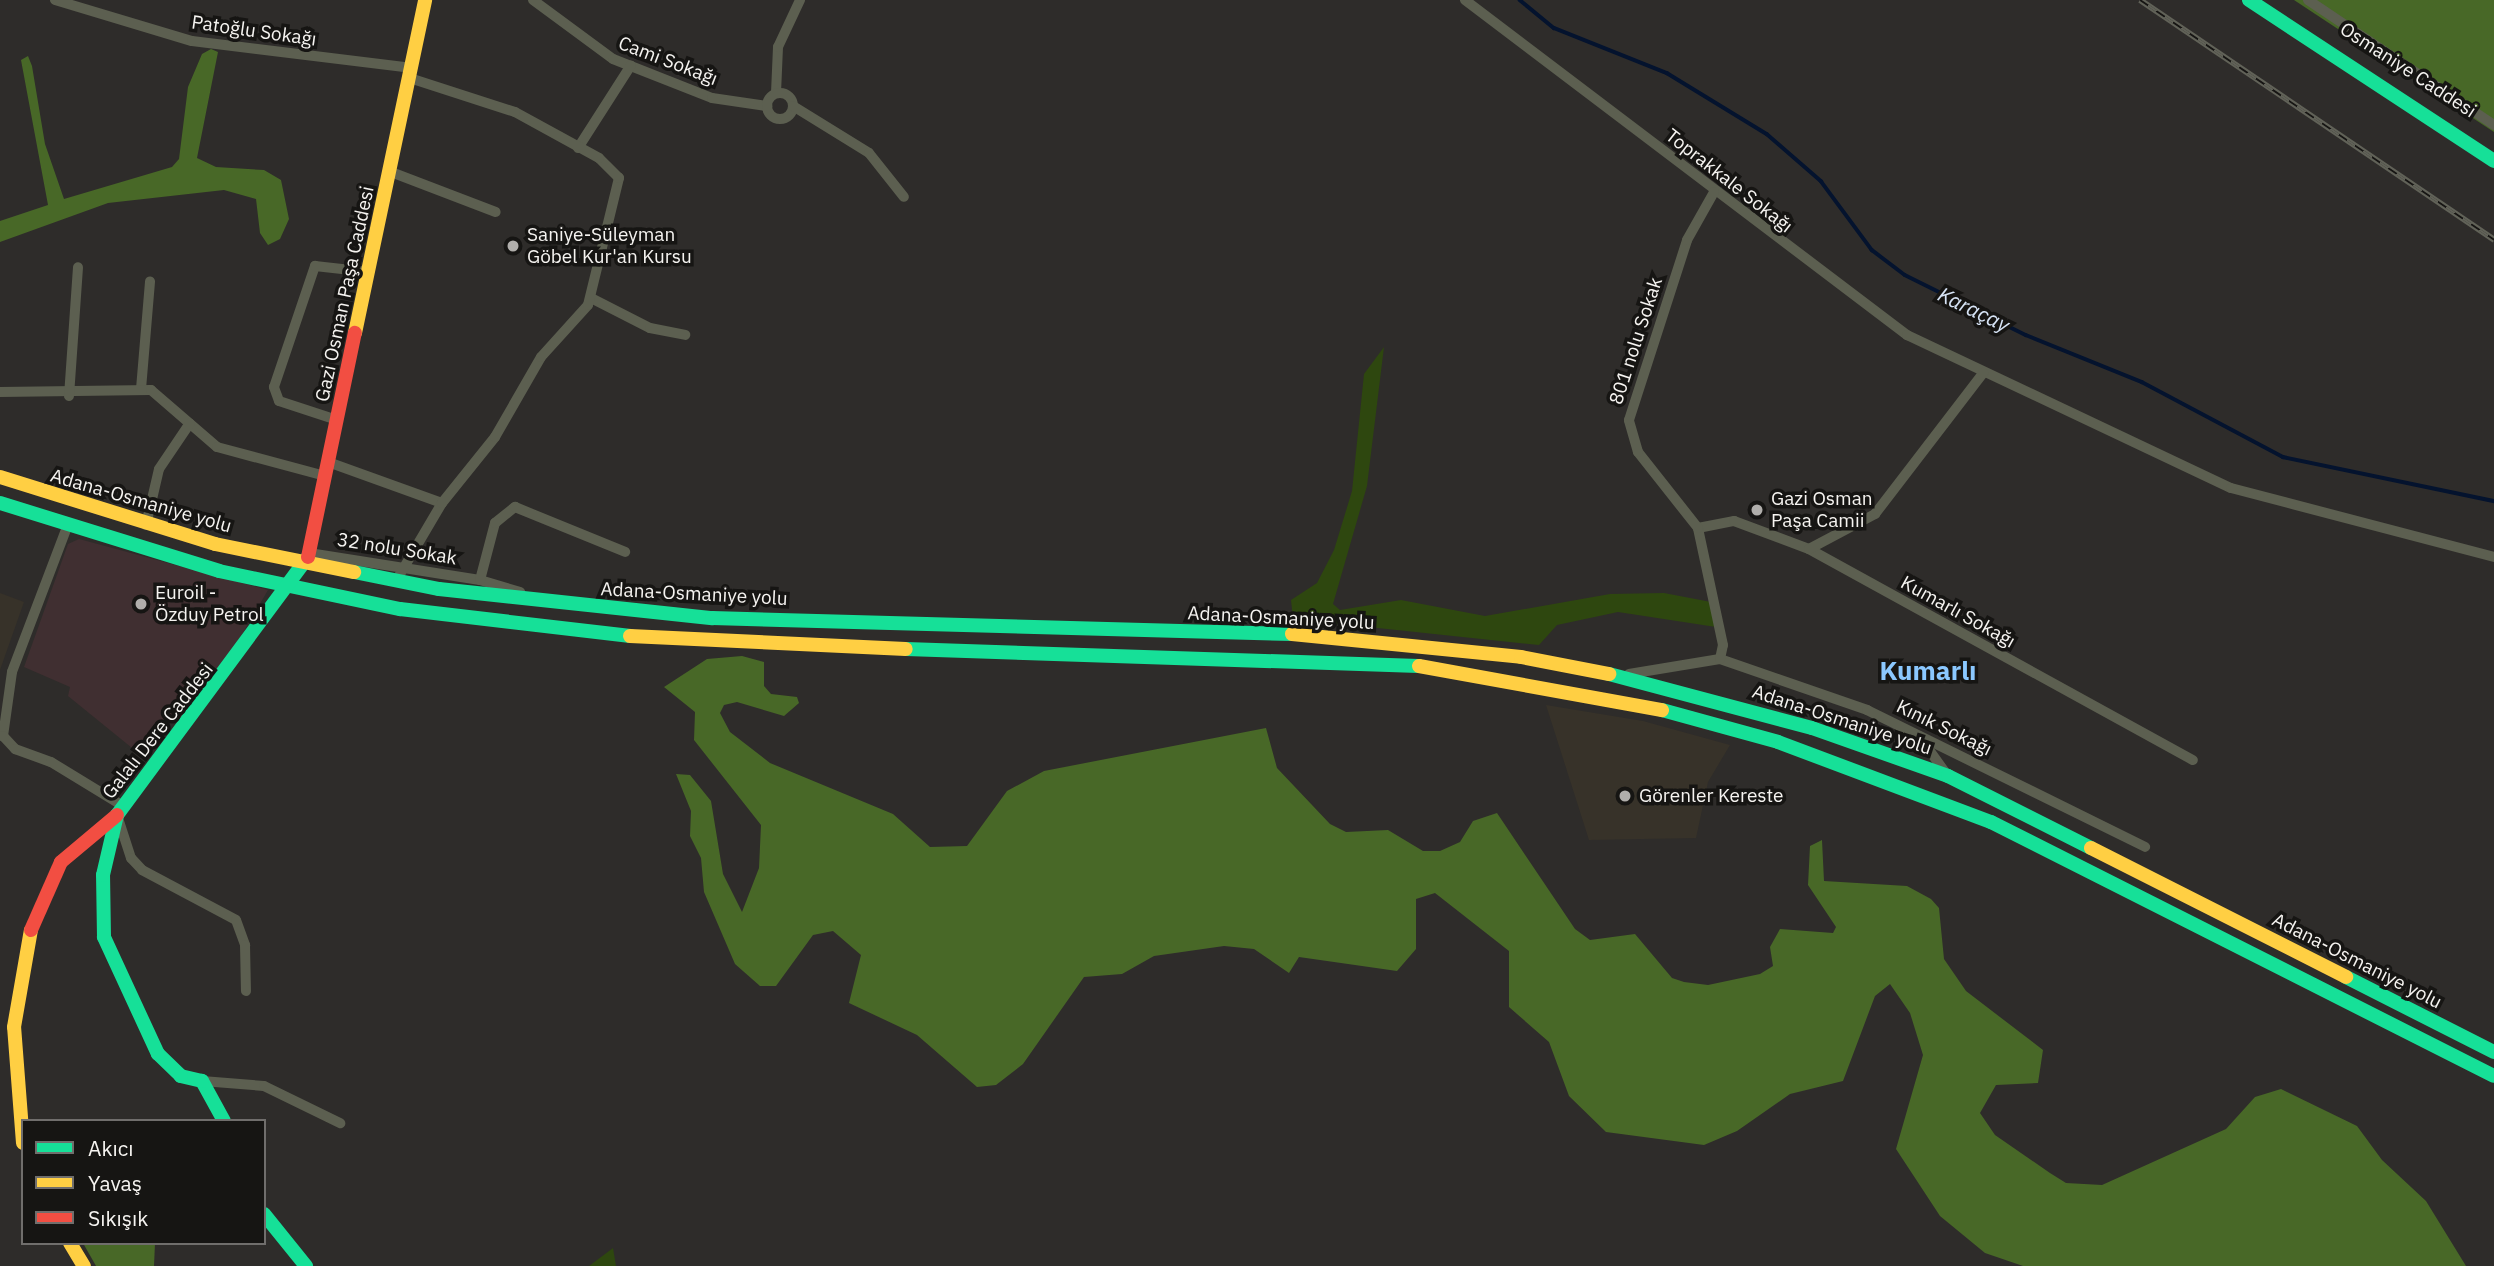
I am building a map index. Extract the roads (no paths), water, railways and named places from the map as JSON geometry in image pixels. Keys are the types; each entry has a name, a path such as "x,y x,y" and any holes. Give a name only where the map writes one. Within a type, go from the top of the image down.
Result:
{"main road":[{"name":"Gazi Osman Paşa Caddesi","path":"308,559 425,0"},
{"path":"2249,0 2494,161"},
{"name":"Osmaniye Caddesi","path":"2266,0 2494,149"},
{"name":"Adana-Osmaniye yolu","path":"0,477 146,525 308,559 396,581 544,601 712,618 1309,634 1521,657 1621,676 1812,728 1948,776 2494,1052"},
{"name":"Adana-Osmaniye yolu","path":"0,503 67,527 282,586 400,609 679,641 1418,666 1664,710 1778,742 1991,822 2494,1076"},
{"path":"282,586 308,559"},
{"name":"Galalı Dere Caddesi","path":"202,1082 181,1076 158,1054 104,937 100,895 120,810 210,697 282,586"},
{"path":"21,1119 14,1027 34,913 61,862 120,810"},
{"path":"202,1082 223,1119"},
{"path":"266,1216 306,1266"},
{"path":"71,1245 84,1266"}],"street":[{"name":"Patoğlu Sokağı","path":"55,0 192,41 411,73 502,106 578,148 619,178 591,298"},
{"name":"Cami Sokağı","path":"533,0 603,54 712,98 767,106 778,118 793,106"},
{"path":"767,106 776,93 778,47 800,0"},
{"name":"Toprakkale Sokağı","path":"1465,0 1884,321 1983,373 2231,488 2494,557"},
{"path":"2308,0 2494,125"},
{"path":"578,148 631,65"},
{"path":"776,93 788,96 793,106 869,153 904,197"},
{"path":"391,172 496,212"},
{"name":"801 nolu Sokak","path":"1698,528 1638,452 1629,419 1686,240 1714,192"},
{"path":"337,420 279,401 274,387 315,266 369,272"},
{"path":"69,396 78,267"},
{"path":"141,389 150,281"},
{"path":"396,581 442,503 485,452 541,357 591,298 650,328 685,335"},
{"path":"1809,549 1875,514 1983,373"},
{"path":"0,392 69,396 141,389 164,397 218,447 327,469 442,503"},
{"path":"146,525 159,468 190,423"},
{"name":"32 nolu Sokak","path":"480,580 495,523 509,508 531,511 625,552"},
{"name":"Kumarlı Sokağı","path":"1698,528 1734,522 1809,549 2193,760"},
{"path":"67,527 12,671 3,736 15,749 51,762 120,810 131,858 142,870 236,920 245,945 246,991"},
{"path":"1621,676 1720,659 1721,617 1698,528"},
{"name":"32 nolu Sokak","path":"308,559 404,568 480,580 544,601"},
{"name":"Kınık Sokağı","path":"1720,659 1917,733 2145,847"},
{"path":"1917,733 1948,776"},
{"path":"202,1082 264,1086 340,1123"}],"waterway":[{"name":"Karaçay","path":"1520,0 1554,28 1667,73 1767,134 1821,181 1872,250 1905,275 2026,335 2142,382 2283,457 2494,501"}],"railway":[{"path":"2140,0 2494,240"}],"place":[{"name":"Saniye-Süleyman Göbel Kur'an Kursu","path":"513,246"},
{"name":"Gazi Osman Paşa Camii","path":"1757,510"},
{"name":"Euroil - Özduy Petrol","path":"141,604"},
{"name":"Görenler Kereste","path":"1625,796"}],"district":[{"name":"Kumarlı","path":"1928,671"}]}
